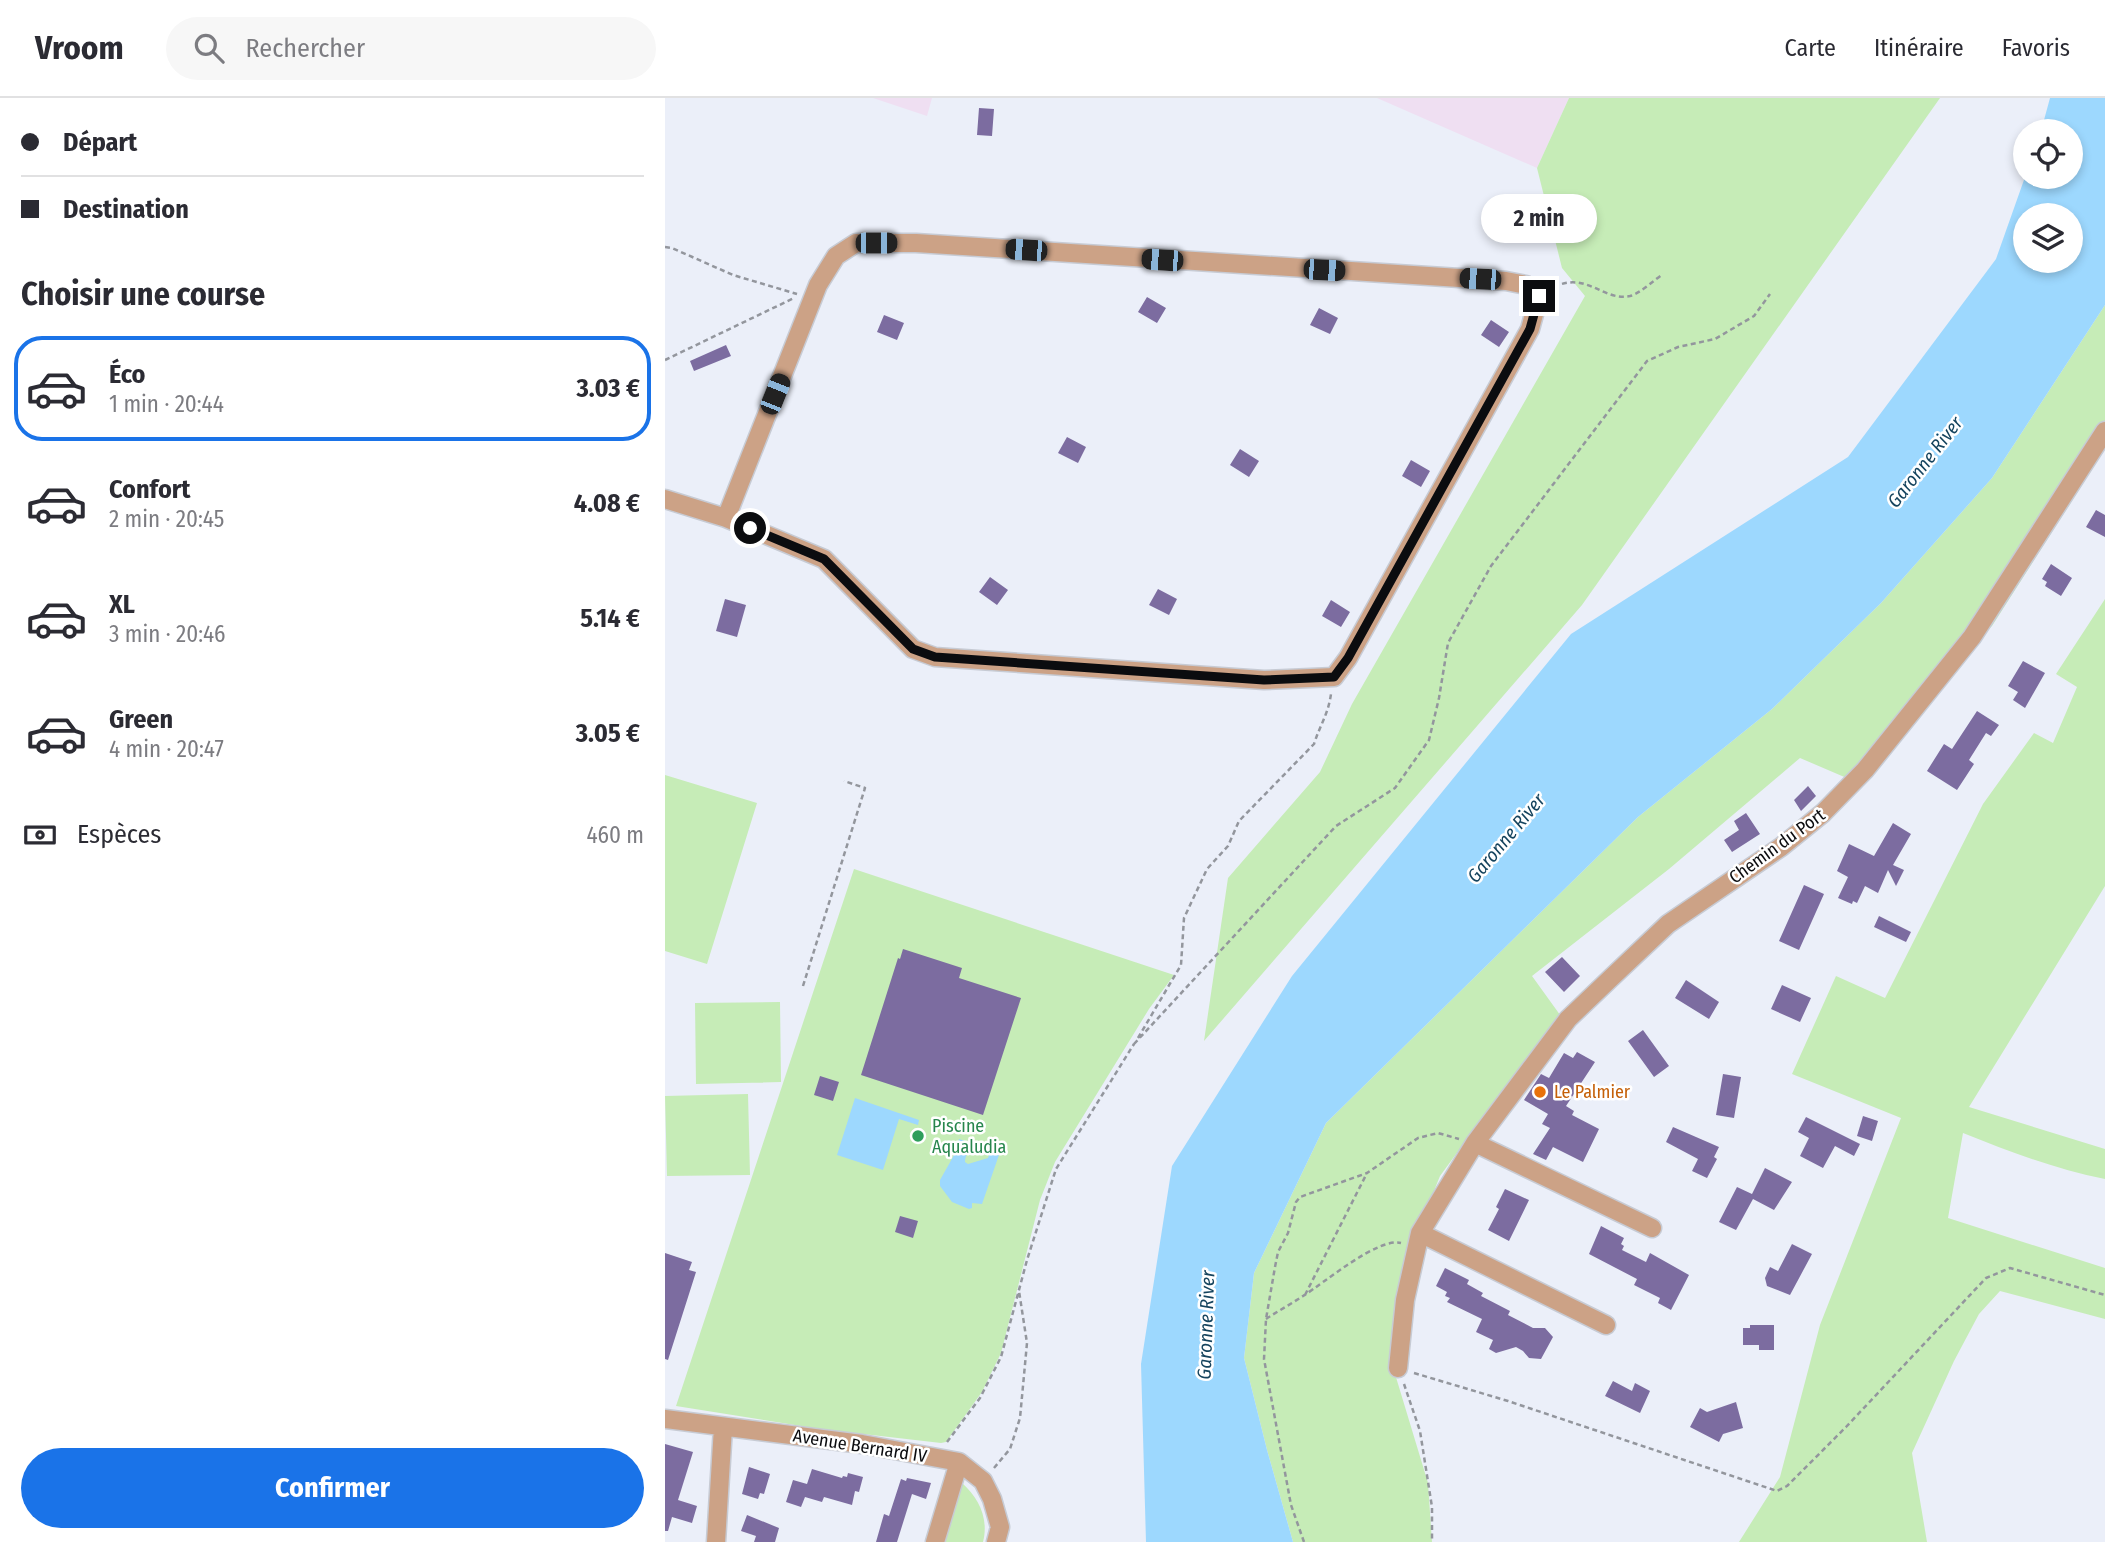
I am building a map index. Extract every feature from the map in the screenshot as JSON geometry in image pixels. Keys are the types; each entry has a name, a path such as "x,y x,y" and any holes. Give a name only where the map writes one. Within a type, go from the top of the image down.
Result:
{"street":[{"path":"665,499 726,518 824,559 913,649 935,657 1264,680 1334,677 1348,658 1530,329 1539,296 1526,285 1506,281 916,243 856,243 836,256 818,285 726,518"},
{"name":"Chemin du Port","path":"1398,1368 1405,1300 1419,1240 1475,1143 1568,1019 1668,924 1781,847 1823,814 1865,770 1972,637 2105,431"},
{"path":"1475,1143 1652,1228"},
{"path":"1419,1240 1606,1325"},
{"name":"Avenue Bernard IV","path":"665,1419 862,1444 951,1460 983,1481 992,1499 1000,1527 996,1542"},
{"path":"716,1542 723,1427"},
{"path":"935,1542 951,1460"}],"path":[{"path":"665,247 733,275 800,295 665,360"},
{"path":"1539,296 1558,285 1579,282 1616,297 1633,296 1664,274"},
{"path":"1134,1044 1336,826 1395,788 1429,740 1448,643 1491,566 1647,361 1678,348 1715,339 1754,316 1770,293"},
{"path":"951,1460 949,1438 980,1398 1001,1357 1056,1169 1181,965 1185,918 1207,869 1229,846 1239,821 1314,744 1319,728 1328,715 1334,677"},
{"path":"803,986 865,788 844,781"},
{"path":"1304,1542 1291,1505 1264,1359 1266,1319 1275,1267 1289,1233 1296,1202 1300,1197 1367,1173 1418,1138 1438,1133 1475,1143"},
{"path":"1304,1296 1367,1173"},
{"path":"1266,1319 1368,1251 1397,1241 1419,1240"},
{"path":"1398,1368 1508,1401 1777,1491 1787,1486 1846,1427 1986,1278 2010,1268 2105,1295"},
{"path":"983,1481 1010,1449 1020,1418 1027,1343 1019,1289"},
{"path":"1398,1368 1420,1431 1431,1507 1432,1542"}],"shaded area":[{"path":"873,98 932,98 927,116"},
{"path":"1377,98 1569,98 1537,168"}],"green space":[{"path":"1569,98 1940,98 1582,605 1204,1041 1228,878 1320,772 1352,704 1585,296 1562,268 1537,168"},
{"path":"2105,305 2105,449 1992,626 1913,702 1849,779 1800,758 1669,869 1532,976 1563,1019 1519,1068 1440,1176 1408,1255 1392,1364 1428,1483 1432,1542 1293,1542 1244,1358 1254,1273 1326,1123 1638,817 1772,709 1881,603 1992,478"},
{"path":"2105,599 2105,886 1969,1107 2105,1149 2105,1179 2033,1159 1963,1133 1948,1218 2105,1268 2105,1319 2000,1291 1979,1314 1954,1361 1912,1453 1927,1542 1739,1542 1780,1477 1820,1325 1901,1118 1792,1074 1836,976 1885,998 1983,804 2034,733 2053,743 2077,687 2056,674"},
{"path":"665,775 757,803 707,964 665,951"},
{"name":"Piscine Aqualudia","path":"854,869 1174,975 1149,1009 1055,1162 1040,1200 1001,1353 982,1392 946,1442 941,1443 820,1429 676,1406"},
{"path":"780,1002 781,1082 696,1084 695,1003"},
{"path":"748,1094 750,1175 667,1176 665,1096"},
{"path":"962,1483 978,1502 981,1510 985,1525 983,1542 944,1542"}],"water":[{"name":"Garonne River","path":"2050,98 2105,98 2105,305 1992,478 1881,603 1772,709 1638,817 1326,1123 1254,1273 1244,1358 1293,1542 1146,1542 1141,1364 1172,1166 1292,976 1571,634 1848,457 1996,259 2013,211 2013,273 2083,273 2083,203 2016,203 2021,189 2083,189 2083,119 2044,119"},
{"path":"855,1098 919,1120 918,1125 899,1119 883,1170 837,1155"},
{"path":"959,1139 971,1143 965,1159 968,1164 988,1158 991,1149 1000,1152 982,1204 972,1203 972,1208 969,1209 952,1202 940,1186 940,1180 953,1157"}],"building":[{"path":"979,108 994,109 992,136 977,135"},
{"path":"1147,297 1166,308 1157,323 1138,312"},
{"path":"1319,308 1338,318 1330,334 1310,325"},
{"path":"884,315 904,323 897,340 877,332"},
{"path":"1491,320 1509,332 1499,347 1481,335"},
{"path":"726,345 731,356 694,371 690,361"},
{"path":"1067,437 1086,447 1078,463 1058,453"},
{"path":"1240,449 1259,461 1249,477 1230,465"},
{"path":"1411,460 1430,471 1421,487 1402,476"},
{"path":"2096,510 2105,515 2105,537 2086,527"},
{"path":"2051,564 2072,578 2061,596 2045,586 2047,582 2042,579"},
{"path":"990,577 1008,590 997,605 979,592"},
{"path":"1158,589 1177,599 1169,615 1149,605"},
{"path":"725,599 746,605 737,637 716,631"},
{"path":"1331,600 1350,612 1341,627 1322,616"},
{"path":"2023,661 2045,673 2025,708 2013,700 2018,692 2008,686"},
{"path":"1977,711 1999,725 1991,736 1986,733 1969,760 1974,764 1957,790 1927,771 1944,744 1952,749"},
{"path":"1808,786 1816,796 1801,811 1794,800"},
{"path":"1746,813 1760,834 1732,852 1724,840 1739,830 1734,821"},
{"path":"1893,823 1911,834 1893,865 1904,870 1896,886 1888,870 1878,893 1865,886 1857,903 1853,901 1852,904 1838,898 1848,877 1837,871 1849,844 1874,856"},
{"path":"1804,885 1824,894 1799,950 1779,941"},
{"path":"1879,916 1911,932 1906,942 1874,927"},
{"path":"903,949 962,968 959,978 1021,998 983,1115 861,1075"},
{"path":"1562,957 1580,976 1564,992 1545,972"},
{"path":"1686,980 1719,1002 1709,1019 1675,998"},
{"path":"1782,985 1811,998 1800,1022 1771,1009"},
{"path":"1643,1030 1669,1066 1654,1077 1628,1041"},
{"path":"1577,1052 1595,1062 1566,1106 1574,1111 1572,1115 1599,1129 1583,1162 1553,1147 1546,1160 1533,1154 1550,1128 1542,1124 1548,1114 1524,1100 1541,1074 1549,1078 1564,1053 1573,1058"},
{"path":"1723,1074 1741,1077 1734,1118 1716,1115"},
{"path":"820,1076 839,1082 833,1101 814,1095"},
{"path":"1863,1116 1878,1121 1872,1141 1857,1136"},
{"path":"1806,1117 1860,1144 1854,1156 1835,1146 1823,1168 1800,1156 1809,1138 1798,1132"},
{"path":"1673,1127 1719,1147 1714,1157 1717,1159 1707,1178 1692,1171 1698,1159 1666,1142"},
{"path":"1765,1168 1792,1182 1774,1210 1753,1199 1736,1230 1719,1222 1737,1187 1752,1194"},
{"path":"1505,1189 1529,1200 1509,1241 1488,1230 1499,1209 1496,1207"},
{"path":"900,1216 918,1221 913,1238 895,1232"},
{"path":"1601,1226 1624,1238 1622,1250 1646,1262 1650,1253 1689,1275 1671,1310 1658,1303 1660,1298 1634,1285 1637,1279 1589,1254"},
{"path":"1792,1244 1812,1254 1790,1295 1767,1286 1765,1278 1770,1267 1778,1271"},
{"path":"665,1253 692,1262 689,1270 696,1272 668,1360 665,1359"},
{"path":"1445,1268 1469,1280 1467,1284 1483,1293 1481,1296 1510,1311 1508,1315 1533,1328 1545,1328 1553,1337 1541,1359 1529,1358 1516,1347 1496,1353 1489,1349 1493,1340 1476,1332 1482,1319 1447,1302 1450,1298 1445,1296 1447,1292 1436,1286"},
{"path":"1750,1325 1774,1325 1774,1350 1759,1350 1759,1345 1743,1345 1743,1328 1750,1328"},
{"path":"1613,1381 1632,1391 1635,1383 1650,1391 1640,1413 1605,1396"},
{"path":"1736,1402 1743,1428 1723,1434 1719,1442 1690,1427 1700,1408 1707,1412"},
{"path":"665,1444 693,1452 678,1500 697,1506 692,1523 672,1517 668,1531 665,1531"},
{"path":"749,1467 770,1474 764,1494 760,1493 758,1499 742,1494"},
{"path":"812,1469 842,1478 847,1477 848,1473 863,1477 859,1492 855,1491 852,1505 824,1497 822,1502 805,1497 801,1507 786,1502 793,1480 807,1484"},
{"path":"907,1478 931,1483 926,1499 912,1494 897,1542 876,1542 884,1514 889,1516 901,1479 906,1481"},
{"path":"747,1515 779,1528 775,1542 754,1542 756,1536 741,1531"}],"place":[{"name":"Le Palmier","path":"1540,1092"},
{"name":"Piscine Aqualudia","path":"918,1136"}],"route":[{"path":"750,528 824,559 913,649 935,657 1264,680 1334,677 1348,658 1530,329 1539,296"}]}
